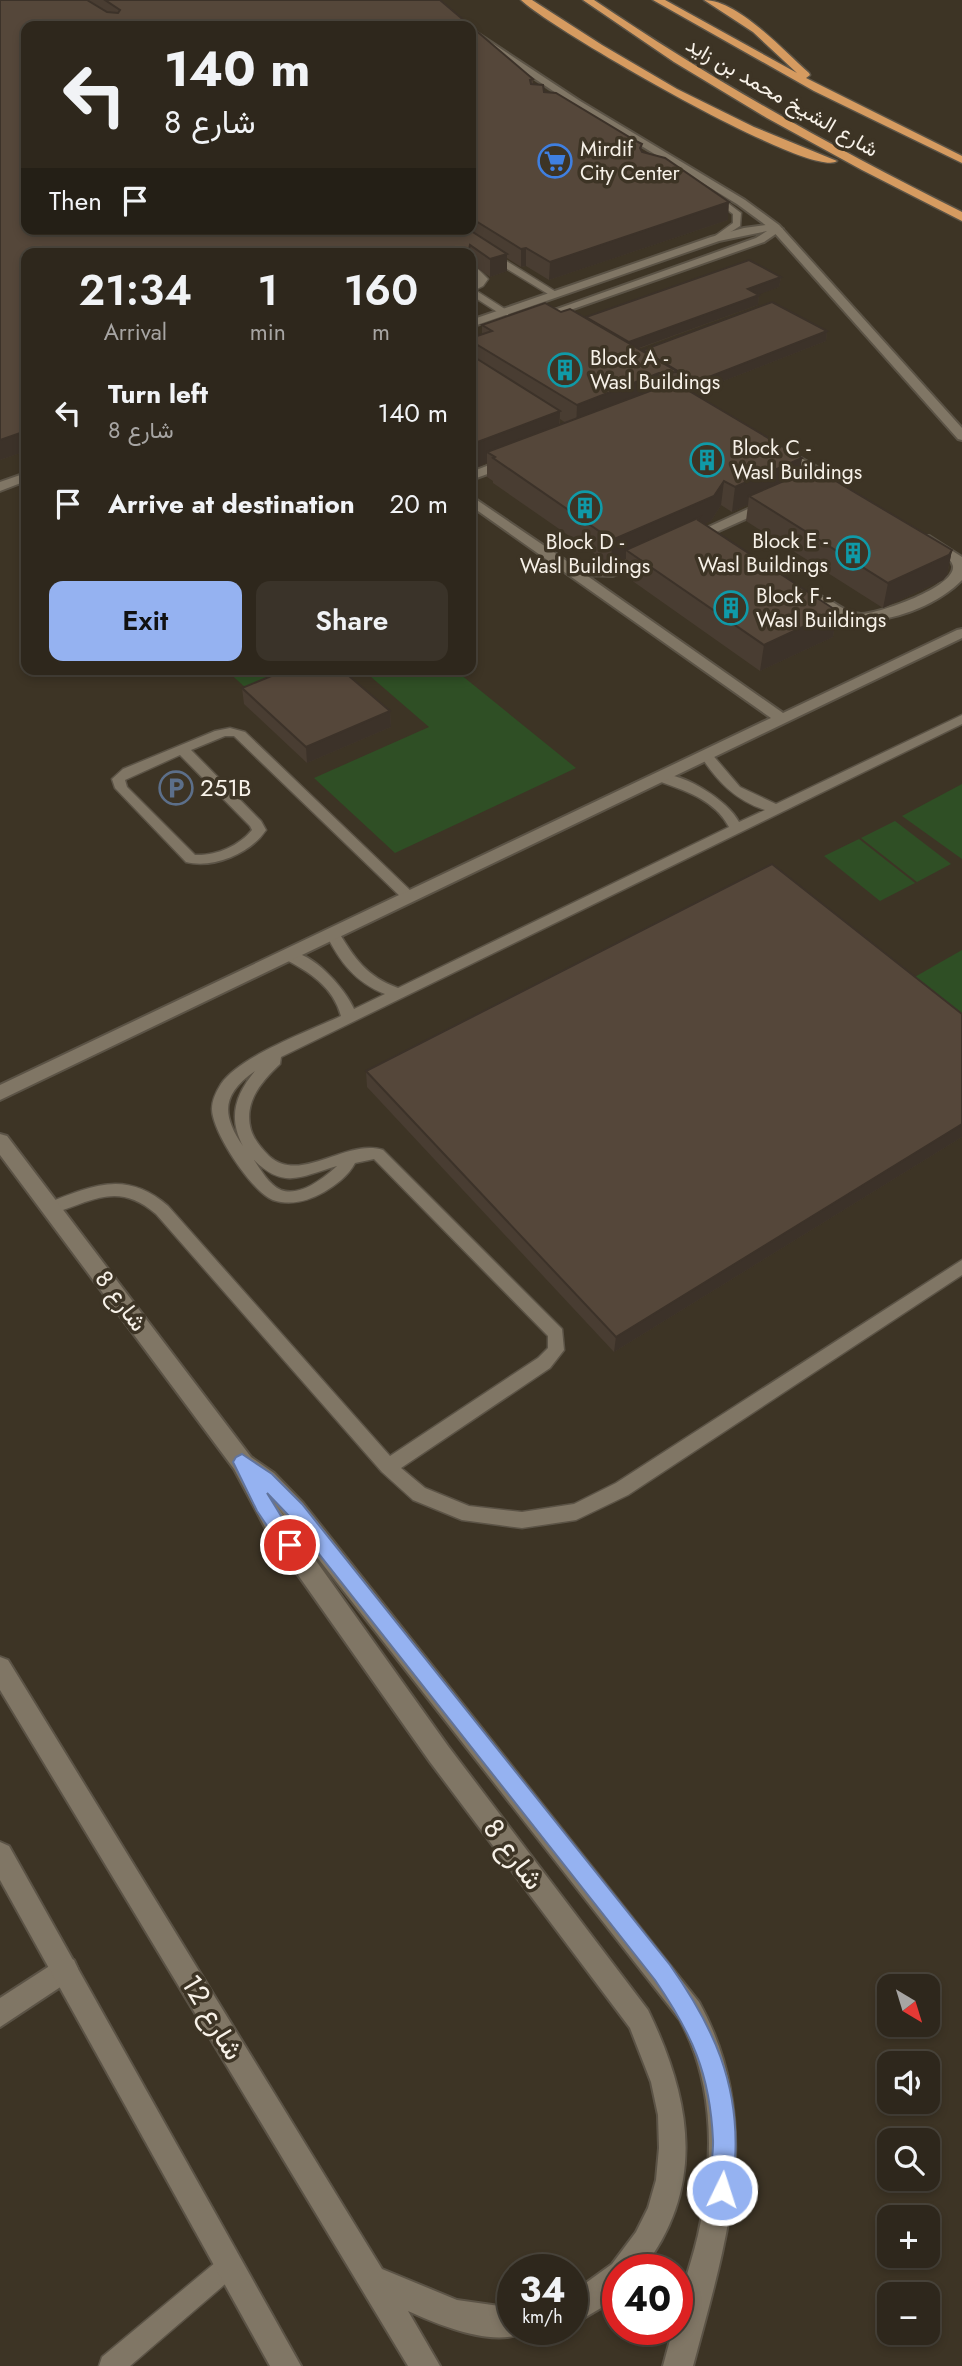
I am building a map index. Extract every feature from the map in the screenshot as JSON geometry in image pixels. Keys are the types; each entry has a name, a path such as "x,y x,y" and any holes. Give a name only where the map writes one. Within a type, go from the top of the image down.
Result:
{"highway":[{"path":"526,0 587,41 662,85 759,132 883,178"},
{"name":"شارع الشيخ محمد بن زايد","path":"588,0 693,68 883,178 962,217"},
{"name":"شارع الشيخ محمد بن زايد","path":"658,0 818,89 962,160"},
{"path":"709,0 756,30 818,89"}],"street":[{"path":"476,36 562,99 577,103 741,202 776,228 962,436"},
{"path":"476,322 715,239 744,231 776,228"},
{"path":"524,323 556,317 760,240 776,228"},
{"path":"476,331 548,306 555,301 556,295"},
{"path":"771,445 821,480 850,492"},
{"path":"476,474 522,456"},
{"path":"0,486 21,479"},
{"path":"0,497 21,490"},
{"path":"566,569 589,573 613,572 668,548 716,533 780,498"},
{"path":"476,504 782,719"},
{"path":"799,588 832,610 846,615 869,618 890,614 950,584 958,576 960,567 954,557 920,534"},
{"path":"607,598 606,587 613,572"},
{"path":"0,1093 962,633"},
{"name":"شارع 8","path":"0,1141 242,1462 275,1524 439,1754 639,2019 656,2050 669,2091 674,2129 671,2174 658,2218 638,2254"},
{"name":"شارع 8","path":"242,1462 266,1480 295,1510 662,1973 691,2014 709,2053 720,2092 725,2141 722,2190 678,2366"},
{"name":"شارع 12","path":"0,1668 425,2366"},
{"path":"0,1855 286,2366"},
{"path":"0,2014 65,1969"},
{"path":"372,2279 432,2309 481,2322 497,2322"}],"lane":[{"path":"547,96 562,99"},
{"path":"660,166 686,178 737,213 737,224 715,239"},
{"path":"484,251 556,295"},
{"path":"476,272 483,279 476,286"},
{"path":"476,293 505,313"},
{"path":"349,1159 341,1174 313,1191 286,1197 270,1192 226,1136 220,1123 222,1096 230,1083 256,1063 962,719"},
{"path":"182,749 256,824 258,833 254,839 210,860 195,861 178,847 117,782 124,774 182,749 223,732 241,735 409,897"},
{"path":"706,755 721,778 738,793 778,809"},
{"path":"660,777 707,795 726,810 736,829"},
{"path":"333,934 352,968 373,984 400,994"},
{"path":"288,955 328,979 343,997 349,1019"},
{"path":"285,1051 264,1070 247,1094 242,1120 250,1146 270,1167 289,1173 311,1171 336,1160 370,1153 385,1158 552,1327 557,1342 556,1350 544,1363 388,1467"},
{"path":"51,1208 109,1189 135,1191 155,1202 388,1467 419,1494 468,1514 522,1520 576,1512 622,1489 962,1267"},
{"path":"111,2366 230,2265"}],"green space":[{"path":"232,675 280,675 247,689"},
{"path":"369,675 461,675 576,768 395,853 314,778 429,727"},
{"path":"962,784 962,859 902,816"},
{"path":"895,821 951,864 917,882 861,838"},
{"path":"859,839 915,883 880,901 824,856"},
{"path":"962,950 962,1018 913,978"}],"building":[{"path":"0,0 87,0 107,12 118,13 120,10 105,0 440,0 465,21 21,21 21,235 476,234 507,254 490,259 470,245 469,248 21,248 21,433 0,440"},
{"name":"Mirdif City Center","path":"476,30 533,79 530,80 531,84 543,85 544,92 556,93 642,144 642,152 665,158 729,202 550,262 526,248 521,249 476,221"},
{"path":"749,260 781,277 748,289 759,295 629,342 586,317"},
{"path":"772,302 827,331 696,382 643,350"},
{"path":"545,303 561,312 570,309 678,372 659,373 577,405 476,344 476,336 492,331 482,325"},
{"path":"476,358 560,411 476,443"},
{"path":"666,385 679,385 802,458 735,487 724,481 714,496 612,540 487,452"},
{"path":"814,468 952,550 949,555 888,583 749,496"},
{"path":"700,517 698,520 837,611 764,645 626,550"},
{"path":"274,675 348,675 390,711 306,747 242,688"},
{"path":"772,864 962,1014 962,1124 616,1337 366,1071"}],"place":[{"name":"Mirdif City Center","path":"555,161"},
{"name":"Block A - Wasl Buildings","path":"565,370"},
{"name":"Block C - Wasl Buildings","path":"707,460"},
{"name":"Block D - Wasl Buildings","path":"585,508"},
{"name":"Block E - Wasl Buildings","path":"853,553"},
{"name":"Block F - Wasl Buildings","path":"731,608"},
{"name":"251B","path":"176,788"}],"route":[{"path":"290,1545 263,1505 242,1462 266,1480 295,1510 662,1973 691,2014 709,2053 720,2092 725,2141 722,2190"}]}
